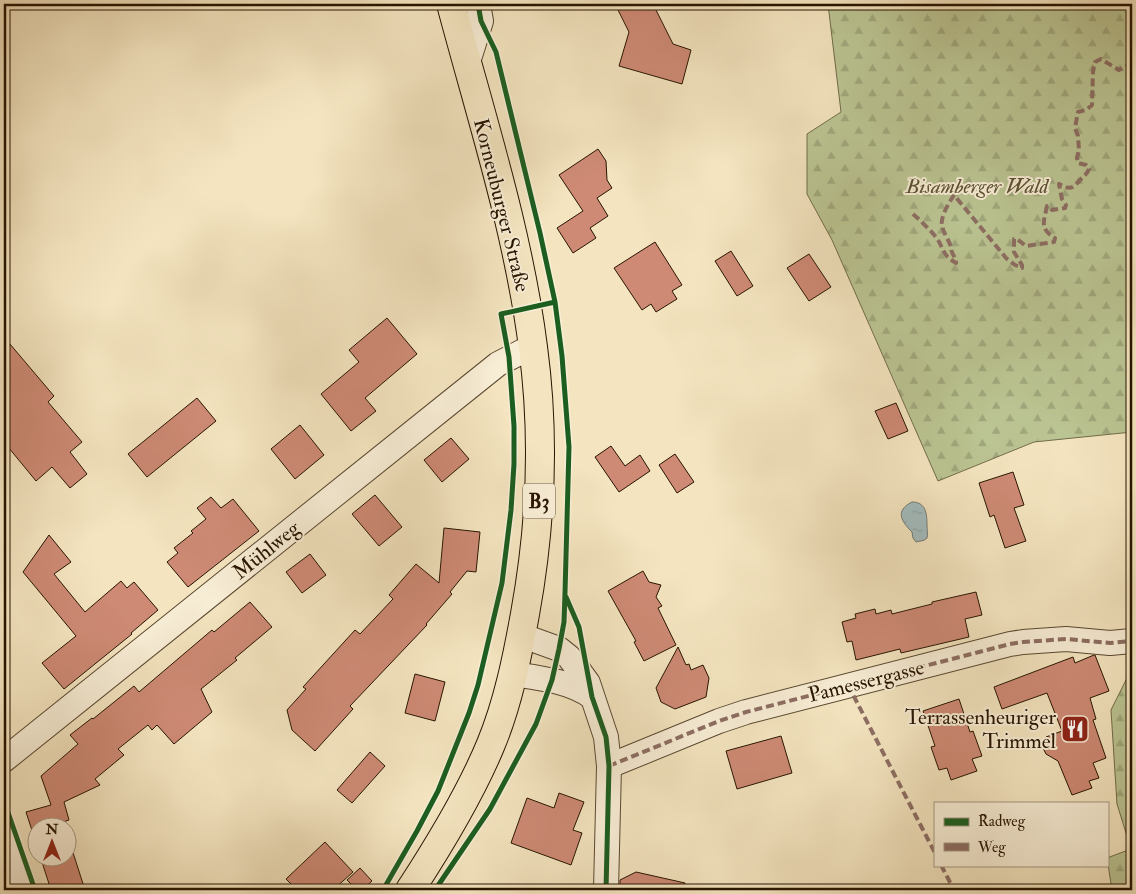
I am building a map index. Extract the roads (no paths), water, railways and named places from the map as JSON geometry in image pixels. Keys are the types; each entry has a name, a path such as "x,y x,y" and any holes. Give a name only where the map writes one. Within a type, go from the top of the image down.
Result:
{"main road":[{"name":"Korneuburger Straße","path":"410,890 478,774 503,712 521,637 529,591 539,502 540,466 537,384 524,289 497,174 451,4"}],"street":[{"path":"467,65 480,21 478,4"},
{"name":"Mühlweg","path":"4,760 498,364 533,346"},
{"path":"521,637 559,649 569,657 588,683 606,737 609,766 606,890"},
{"name":"Pamessergasse","path":"609,766 719,721 746,712 1010,644 1066,639 1110,643 1132,641"},
{"path":"513,674 552,680 574,686 592,698"},
{"path":"4,834 22,890"}],"water":[{"path":"912,502 923,506 927,517 927,538 916,542 912,532 905,524 901,513 906,505"}],"place":[{"name":"Terrassenheuriger Trimmel","path":"1075,729"}],"park label":[{"name":"Bisamberger Wald","path":"977,186"}]}
